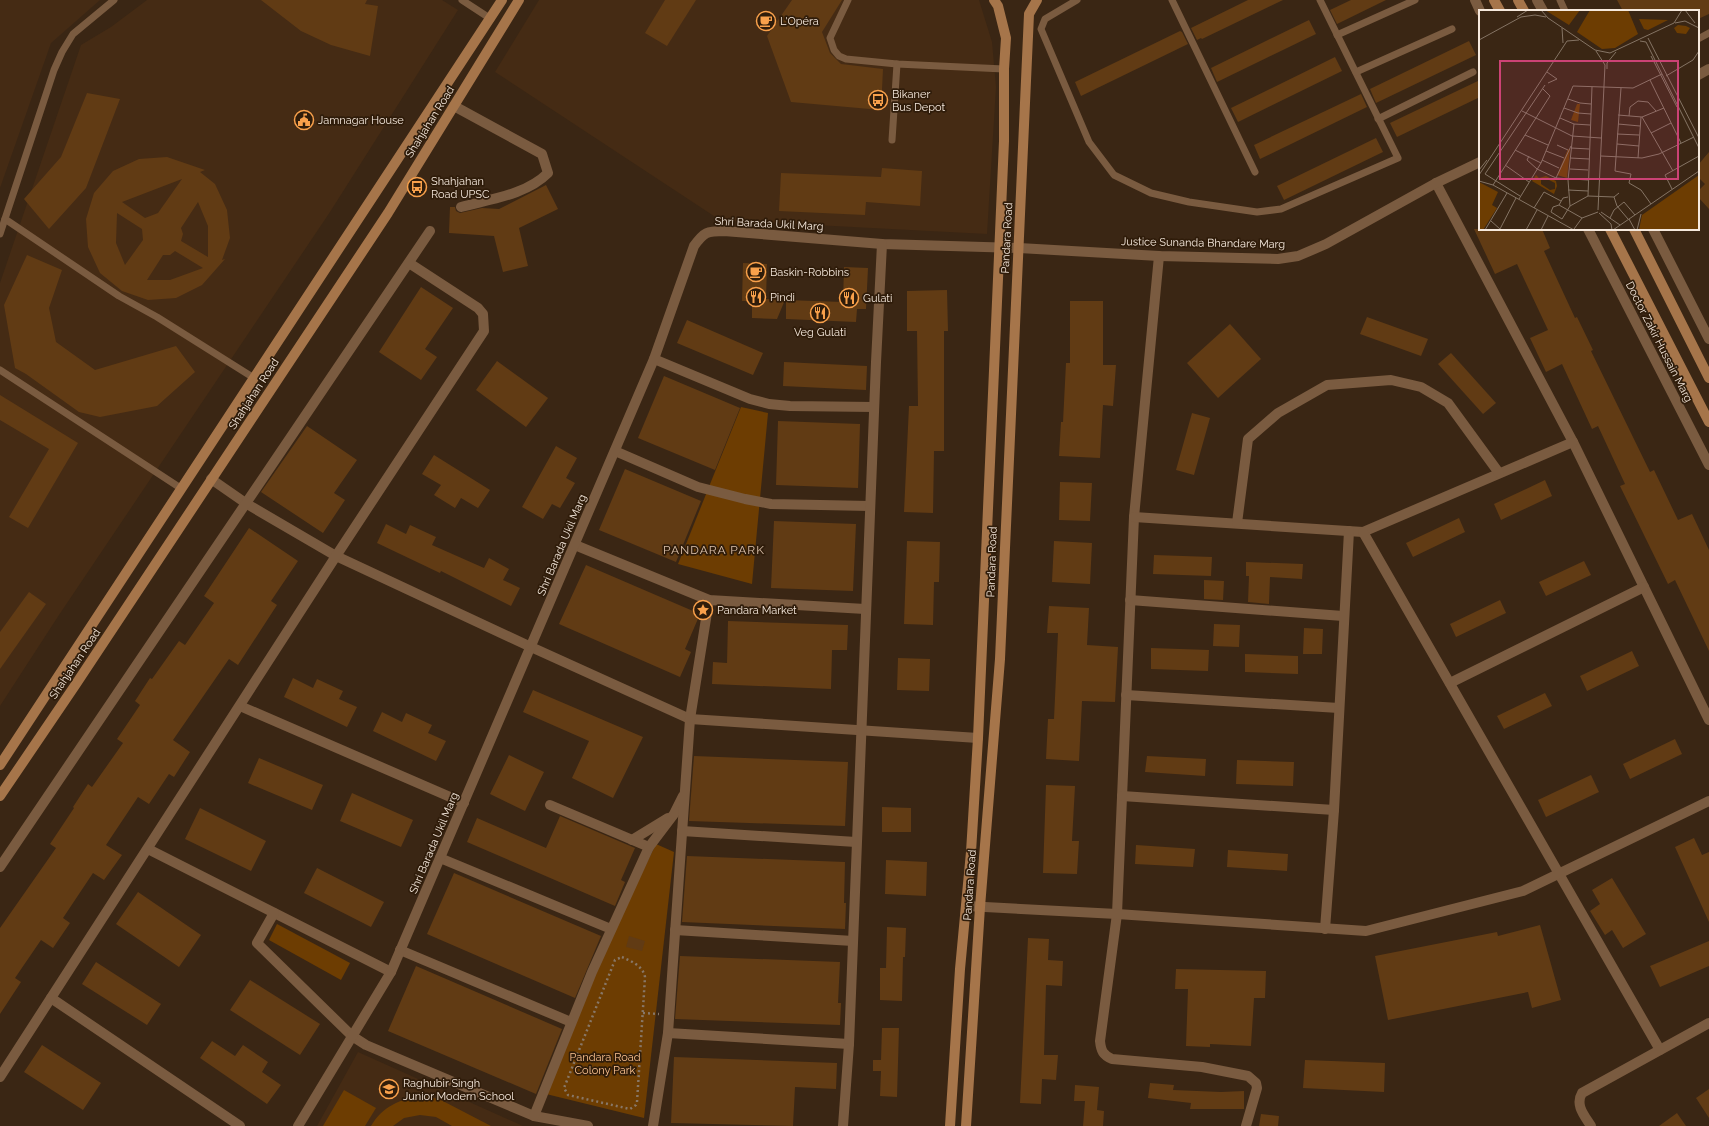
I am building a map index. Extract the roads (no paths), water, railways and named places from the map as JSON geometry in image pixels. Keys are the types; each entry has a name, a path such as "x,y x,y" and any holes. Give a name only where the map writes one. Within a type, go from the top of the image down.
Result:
{"main road":[{"name":"Shahjahan Road","path":"0,765 491,19 502,0"},
{"name":"Shahjahan Road","path":"0,796 384,218 519,0"},
{"name":"Pandara Road","path":"950,1126 960,970 978,738 1004,141 1004,69 1006,38 998,6 994,0"},
{"name":"Pandara Road","path":"966,1126 980,906 1000,659 1019,248 1024,88 1029,14 1037,0"},
{"path":"1494,0 1499,10"},
{"path":"1518,0 1523,10"},
{"name":"Doctor Zakir Hussain Marg","path":"1611,230 1709,422"},
{"path":"1635,230 1709,378"}],"street":[{"path":"1475,0 1480,10"},
{"path":"1537,0 1542,10"},
{"path":"1699,74 1709,68"},
{"path":"454,106 542,154 548,173 540,181 511,194 461,207"},
{"name":"Justice Sunanda Bhandare Marg","path":"999,247 1159,256 1278,259 1298,256 1326,244 1436,183 1479,162"},
{"path":"1436,183 1573,442 1709,720"},
{"name":"Doctor Zakir Hussain Marg","path":"1589,230 1709,465"},
{"path":"1654,230 1709,339"},
{"path":"0,867 247,504 430,231"},
{"name":"Shri Barada Ukil Marg","path":"298,1126 391,972 654,359 694,246 701,235 710,231 724,231 882,244 999,247"},
{"path":"844,1126 849,1044 865,609 882,244"},
{"path":"1159,256 1134,517 1117,914 1100,1041 1104,1056 1112,1059 1202,1067 1248,1076 1256,1083 1257,1088 1246,1126"},
{"path":"0,1077 336,556 484,331 483,314 478,308 409,263"},
{"path":"654,359 750,399 769,404 790,406 874,407"},
{"path":"1237,523 1248,439 1278,413 1327,385 1392,380 1421,387 1448,403 1499,473"},
{"path":"1134,517 1363,532 1573,442"},
{"path":"615,451 698,487 745,499 771,504 870,506"},
{"path":"211,479 247,504 336,556 690,719 978,738"},
{"path":"1325,928 1334,810 1343,616 1349,531"},
{"path":"1363,532 1660,1050"},
{"path":"575,545 709,600 865,609"},
{"path":"1450,683 1644,587"},
{"path":"653,1126 668,1033 690,719 709,600"},
{"path":"1130,600 1343,616"},
{"path":"1126,695 1339,708"},
{"path":"240,706 464,803"},
{"path":"534,1116 571,1022 611,929 649,847 674,814 685,790"},
{"path":"1122,796 1334,810"},
{"path":"966,906 1117,914 1366,931 1523,891 1709,801"},
{"path":"550,805 649,847"},
{"path":"632,840 674,814"},
{"path":"682,831 856,842"},
{"path":"148,848 391,972"},
{"path":"440,858 611,929"},
{"path":"274,913 257,943 352,1036 366,1045 534,1116 588,1126"},
{"path":"675,930 853,941"},
{"path":"400,950 571,1022"},
{"path":"52,998 240,1126"},
{"path":"1591,1126 1580,1109 1579,1098 1582,1093 1709,1023"},
{"path":"668,1033 849,1044"}],"lane":[{"path":"0,234 54,70 62,52 73,34 114,0"},
{"path":"462,0 491,19"},
{"path":"848,0 830,34 830,42 839,56 846,59 897,64 1004,69"},
{"path":"1077,0 1045,19 1041,29 1089,142 1114,175 1151,193 1189,202 1257,212 1281,209 1398,158 1320,0"},
{"path":"1172,0 1254,172"},
{"path":"1337,36 1415,0"},
{"path":"1560,0 1565,10"},
{"path":"1356,72 1452,29"},
{"path":"1699,38 1709,33"},
{"path":"892,140 897,64"},
{"path":"1378,119 1473,72"},
{"path":"5,219 119,296 254,378"},
{"path":"0,370 182,489"}],"place":[{"name":"L'Opéra","path":"766,21"},
{"name":"Bikaner Bus Depot","path":"878,100"},
{"name":"Jamnagar House","path":"304,120"},
{"name":"Shahjahan Road UPSC","path":"417,187"},
{"name":"Baskin-Robbins","path":"756,272"},
{"name":"Pindi","path":"756,297"},
{"name":"Gulati","path":"849,298"},
{"name":"Veg Gulati","path":"820,313"},
{"name":"Pandara Market","path":"703,610"},
{"name":"Raghubir Singh Junior Modern School","path":"389,1089"}],"district":[{"name":"PANDARA PARK","path":"714,550"}],"park label":[{"name":"Pandara Road Colony Park","path":"605,1063"}]}
